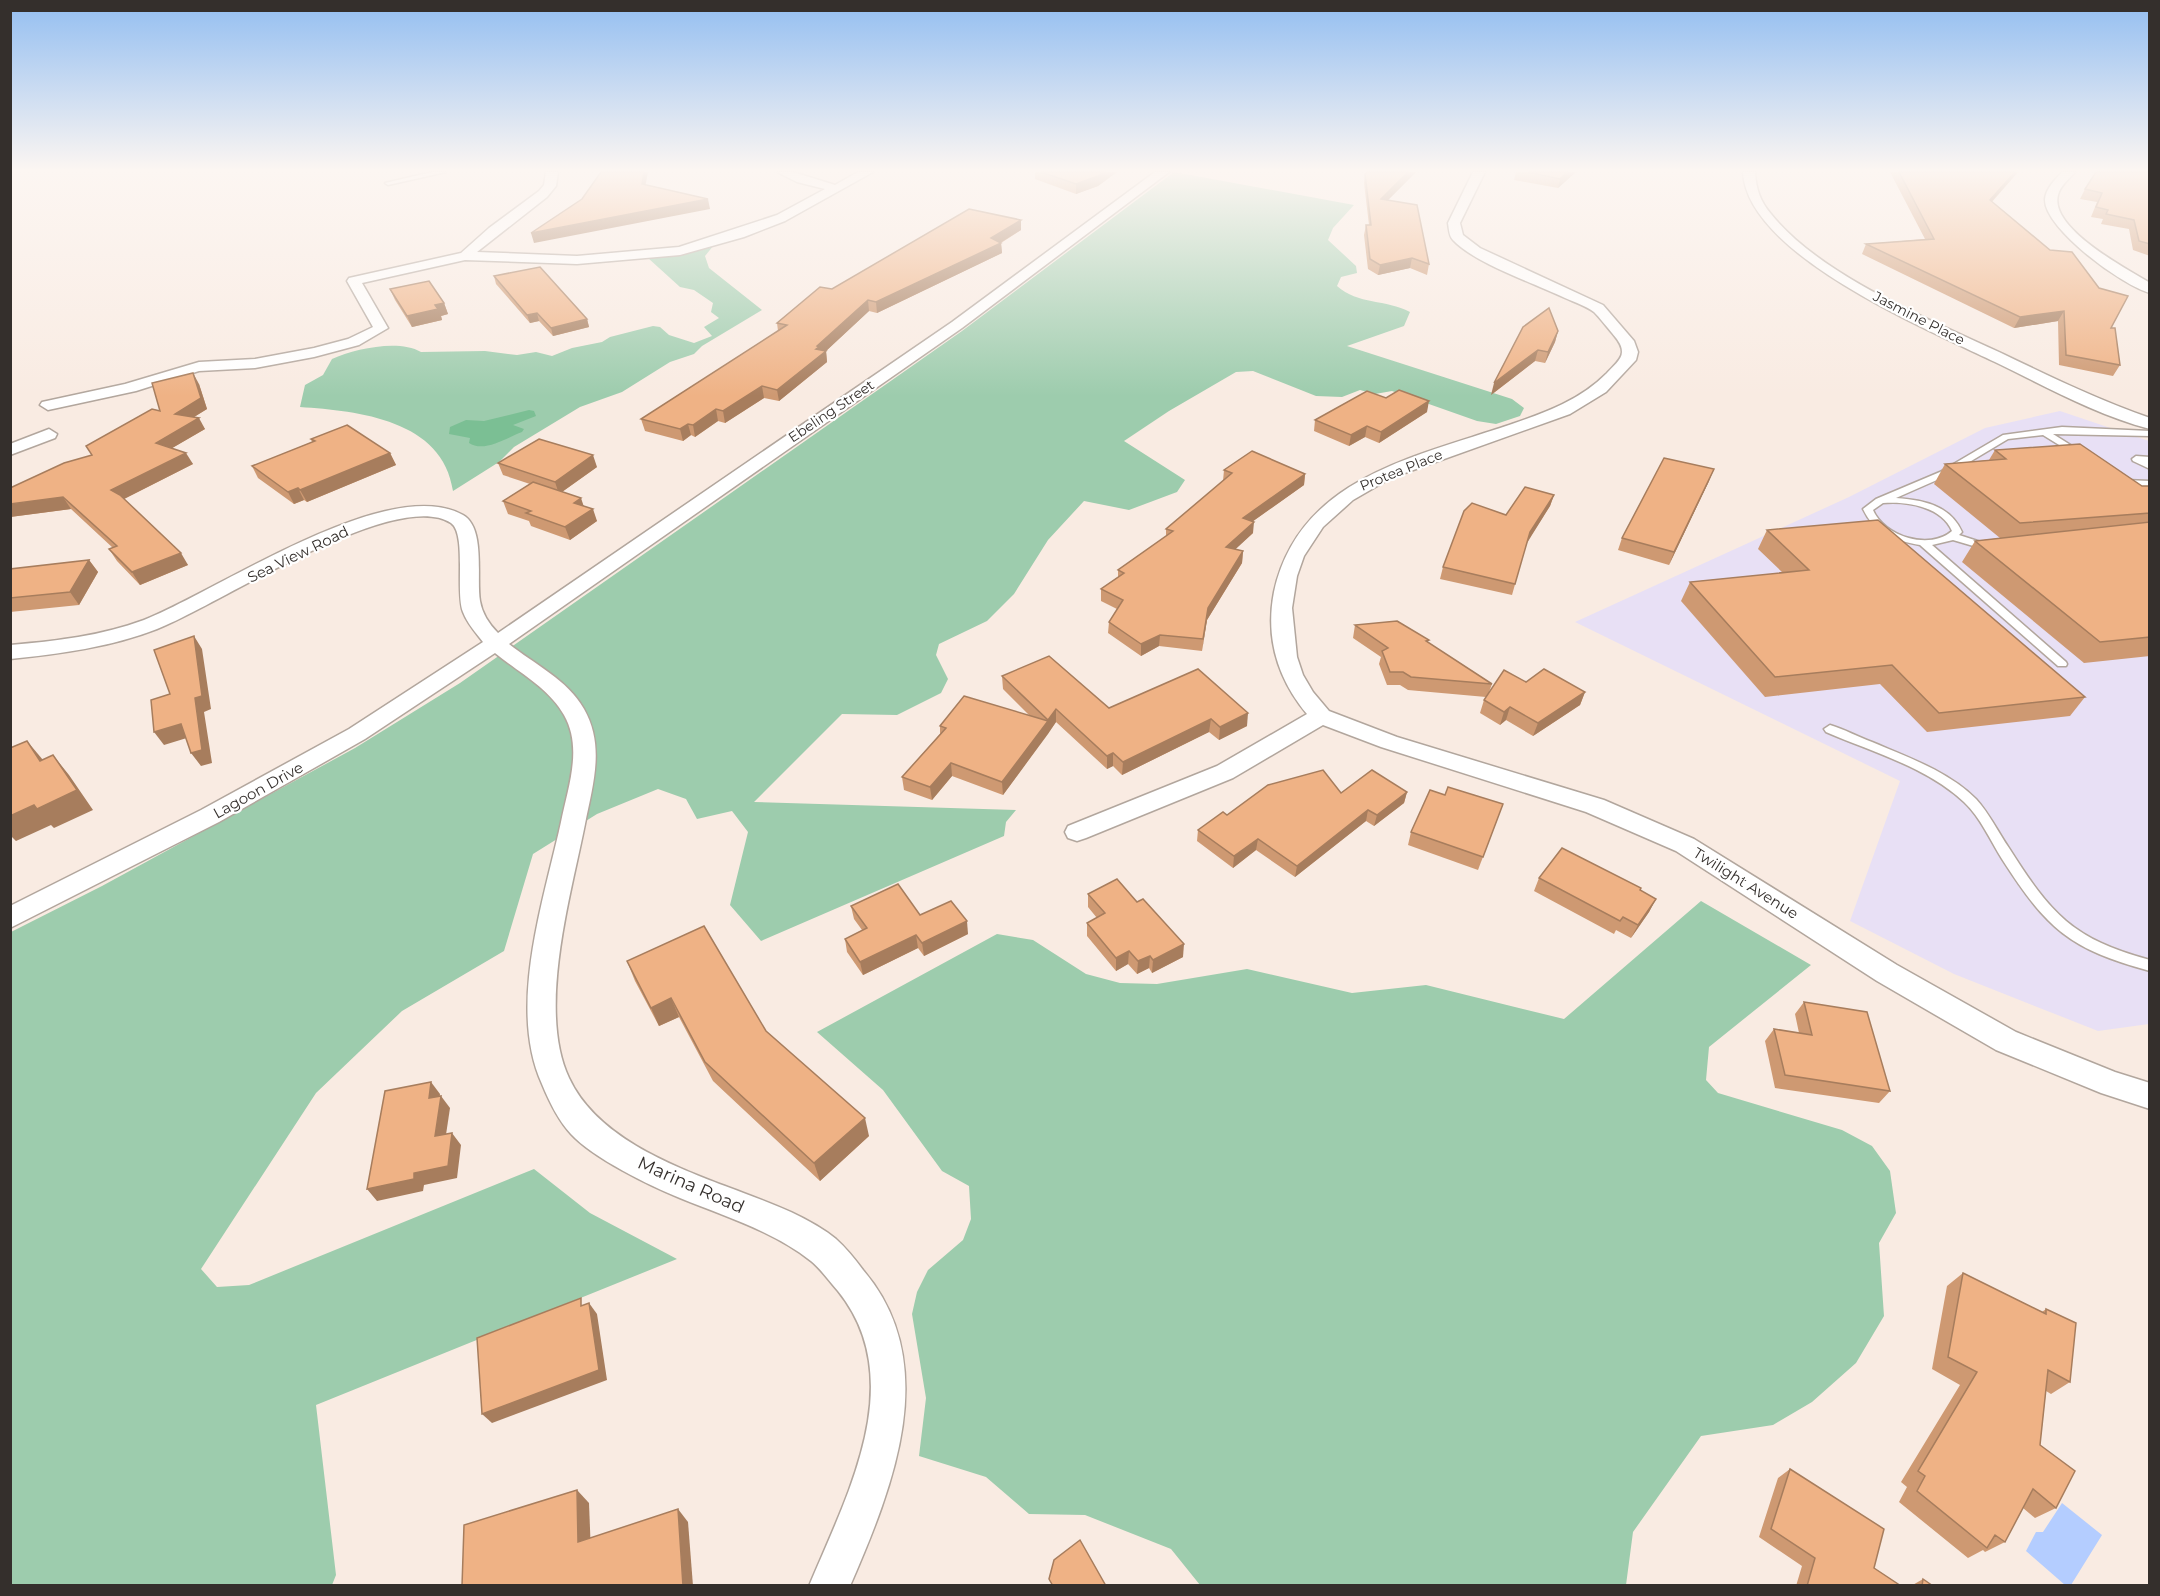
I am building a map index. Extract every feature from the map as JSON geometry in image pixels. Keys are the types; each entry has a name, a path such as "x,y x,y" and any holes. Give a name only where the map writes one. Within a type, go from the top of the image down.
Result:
{"street":[{"path":"465,256 476,246"},
{"path":"48,405 103,395 145,384 173,372 208,364 240,365 333,348 369,338 381,328 354,280 465,256 577,260 680,251 696,246"},
{"name":"Ebeling Street","path":"495,644 957,324 1062,246"},
{"name":"Protea Place","path":"1321,716 1292,675 1283,640 1282,611 1286,581 1294,552 1304,536 1339,501 1358,487 1395,471 1564,411 1600,389 1628,360 1630,352 1627,341 1598,308 1469,246"},
{"name":"Jasmine Place","path":"1800,246 1840,277 1961,340 2131,418 2150,424"},
{"path":"2088,246 2150,289"},
{"path":"2131,418 2150,404"},
{"path":"10,450 49,434"},
{"name":"Sea View Road","path":"10,652 61,648 150,625 328,537 368,520 408,510 441,513 457,519 467,529 468,592 474,614 495,644"},
{"name":"Lagoon Drive","path":"10,918 220,811 357,734 495,644"},
{"name":"Marina Road","path":"495,644 558,691 584,730 585,744 580,789 541,988 544,1052 565,1100 580,1123 658,1174 759,1215 822,1249 854,1281 875,1312 886,1341 889,1390 883,1445 845,1552 829,1586"},
{"path":"1077,832 1225,772 1321,716"},
{"name":"Twilight Avenue","path":"1321,716 1389,742 1595,806 1685,845 1767,894 1887,973 2006,1041 2111,1084 2150,1096"}],"lane":[{"path":"1998,548 1954,537 1935,543 1908,540 1882,529 1869,516 1868,510 1872,505 1943,474 2006,437 2062,430 2150,435"},
{"path":"2046,433 2084,458"},
{"path":"2150,460 2136,459 2150,467"},
{"path":"2112,476 2128,484 2150,484"},
{"path":"1915,486 1929,507"},
{"path":"1872,505 1890,500 1929,507 1950,519 1957,532 1954,537"},
{"path":"1922,542 2062,664"},
{"path":"1830,729 1947,783 1966,796 1979,811 2023,881 2049,917 2093,949 2150,966"}],"shaded area":[{"path":"2060,411 2149,441 2149,1024 2098,1031 1954,974 1850,921 1900,781 1575,622 1849,497 1985,428"}],"green space":[{"path":"713,246 705,256 709,268 762,310 702,346 694,354 670,362 622,392 580,407 514,447 499,462 453,491 446,467 433,448 416,434 372,417 300,407 305,385 323,375 332,359 364,349 401,346 421,352 485,351 517,355 536,352 552,356 572,348 602,342 610,337 653,326 660,327 669,335 694,343 712,336 704,327 719,318 711,312 713,303 694,290 680,287 648,258"},
{"path":"1075,246 1335,246 1356,266 1357,273 1341,277 1337,286 1354,296 1410,312 1404,326 1347,346 1512,399 1524,408 1520,416 1496,424 1477,421 1392,391 1375,394 1360,390 1342,397 1316,396 1253,371 1236,372 1169,411 1124,441 1185,480 1177,492 1129,510 1084,501 1048,540 1014,594 987,621 939,644 936,655 948,679 941,693 897,715 842,714 754,802 1016,810 1006,822 1004,836 761,941 730,905 748,832 732,811 697,819 686,799 658,789 597,814 533,854 504,951 402,1011 316,1093 201,1269 217,1287 249,1285 534,1169 590,1213 677,1259 316,1405 336,1575 332,1585 11,1586 11,932 102,886 355,748 460,683 962,331"},
{"path":"529,410 534,411 536,416 513,425 524,429 522,432 495,444 475,446 469,443 470,438 449,434 450,427 466,420 484,421"},
{"path":"1701,901 1811,965 1709,1047 1706,1080 1718,1093 1842,1130 1872,1146 1890,1171 1896,1213 1879,1243 1884,1316 1856,1363 1812,1402 1773,1425 1701,1436 1633,1532 1626,1585 1200,1585 1171,1549 1085,1515 1029,1514 986,1477 919,1456 926,1398 912,1314 917,1292 928,1270 963,1240 971,1219 969,1186 942,1171 883,1090 817,1032 997,934 1033,940 1086,974 1120,983 1157,984 1247,969 1352,993 1426,985 1564,1019"}],"water":[{"path":"2062,1503 2102,1535 2071,1585 2065,1585 2026,1551 2036,1532 2043,1532"}],"building":[{"path":"905,246 994,246 876,302 868,300 817,346 819,347 816,349 826,351 777,390 762,386 723,411 716,409 693,425 688,424 680,429 641,419 787,325 777,323 820,287 832,289"},
{"path":"1369,246 1425,246 1429,264 1412,258 1380,265 1370,259"},
{"path":"1871,246 2046,246 2050,250 2072,252 2099,288 2128,296 2111,328 2115,328 2120,365 2066,355 2064,311 2020,317"},
{"path":"540,267 587,319 551,328 537,313 527,315 494,276"},
{"path":"429,281 444,303 435,305 438,309 407,316 390,289"},
{"path":"1549,308 1558,331 1548,352 1538,350 1494,383 1523,327"},
{"path":"193,373 201,398 175,414 199,418 156,443 186,453 111,490 120,495 181,553 132,572 109,549 117,546 63,497 10,504 10,488 64,463 92,455 86,446 152,409 160,411 152,383"},
{"path":"1399,390 1429,401 1381,432 1367,426 1351,435 1315,420 1367,391 1386,398"},
{"path":"347,425 390,453 300,490 298,488 288,492 252,466 315,441 311,439"},
{"path":"539,439 593,455 555,482 498,463"},
{"path":"2080,444 2142,486 2150,486 2150,513 2020,523 1945,464 2006,459 1995,450"},
{"path":"1252,451 1305,474 1243,518 1254,522 1226,547 1243,551 1208,608 1203,639 1160,635 1141,644 1109,622 1123,600 1101,589 1124,573 1118,570 1173,531 1166,529 1232,473 1224,470"},
{"path":"1664,458 1714,469 1674,552 1622,538"},
{"path":"533,482 581,498 574,503 593,509 565,527 526,513 531,511 503,501"},
{"path":"1525,487 1554,495 1530,532 1515,584 1443,567 1464,511 1472,503 1506,515"},
{"path":"1878,520 2085,697 1939,713 1892,665 1775,677 1690,582 1809,570 1767,530"},
{"path":"2150,522 2150,637 2100,642 1975,541"},
{"path":"89,560 70,592 10,598 10,569"},
{"path":"1397,621 1429,640 1426,641 1492,684 1411,677 1403,672 1390,672 1382,651 1388,648 1355,625"},
{"path":"194,636 202,696 195,698 202,750 191,753 181,724 154,732 151,700 170,694 154,650"},
{"path":"1049,656 1109,708 1198,669 1248,713 1220,727 1211,719 1123,762 1113,753 1107,756 1056,709 1048,720 1002,676"},
{"path":"1544,669 1585,692 1538,723 1510,707 1504,712 1484,700 1504,670 1526,682"},
{"path":"964,696 1048,721 1002,782 951,763 930,787 902,777 946,728 940,726"},
{"path":"27,741 40,761 53,755 77,790 37,809 34,805 10,816 10,748"},
{"path":"1323,770 1341,793 1372,770 1407,792 1377,815 1368,810 1297,866 1258,839 1234,856 1198,830 1223,812 1227,815 1268,785"},
{"path":"1448,787 1503,804 1483,857 1411,832 1430,790 1445,795"},
{"path":"1562,848 1641,888 1640,890 1656,899 1638,925 1623,917 1620,921 1539,878"},
{"path":"1117,879 1137,902 1143,899 1184,944 1153,960 1150,956 1138,961 1129,951 1116,958 1087,923 1105,913 1088,894"},
{"path":"898,884 920,915 951,901 967,921 922,943 916,935 860,962 845,939 867,928 851,906"},
{"path":"704,926 766,1031 865,1118 814,1163 705,1062 671,998 651,1008 627,961"},
{"path":"1804,1002 1867,1012 1890,1091 1785,1075 1774,1029 1812,1035"},
{"path":"431,1082 429,1098 441,1096 435,1136 452,1133 448,1166 414,1173 414,1179 367,1189 385,1091"},
{"path":"1963,1273 2046,1314 2046,1309 2076,1323 2070,1382 2048,1370 2040,1445 2075,1471 2056,1508 2033,1489 2005,1542 1995,1535 1987,1548 1917,1491 1925,1476 1918,1471 1977,1372 1948,1357"},
{"path":"581,1298 581,1306 589,1303 599,1370 482,1414 477,1338"},
{"path":"1790,1469 1884,1529 1874,1568 1901,1586 1807,1586 1815,1558 1771,1529"},
{"path":"577,1490 578,1542 678,1509 683,1586 462,1586 464,1525"},
{"path":"1080,1540 1106,1586 1053,1586 1049,1579 1054,1560"},
{"path":"1923,1579 1933,1586 1922,1586"}]}
